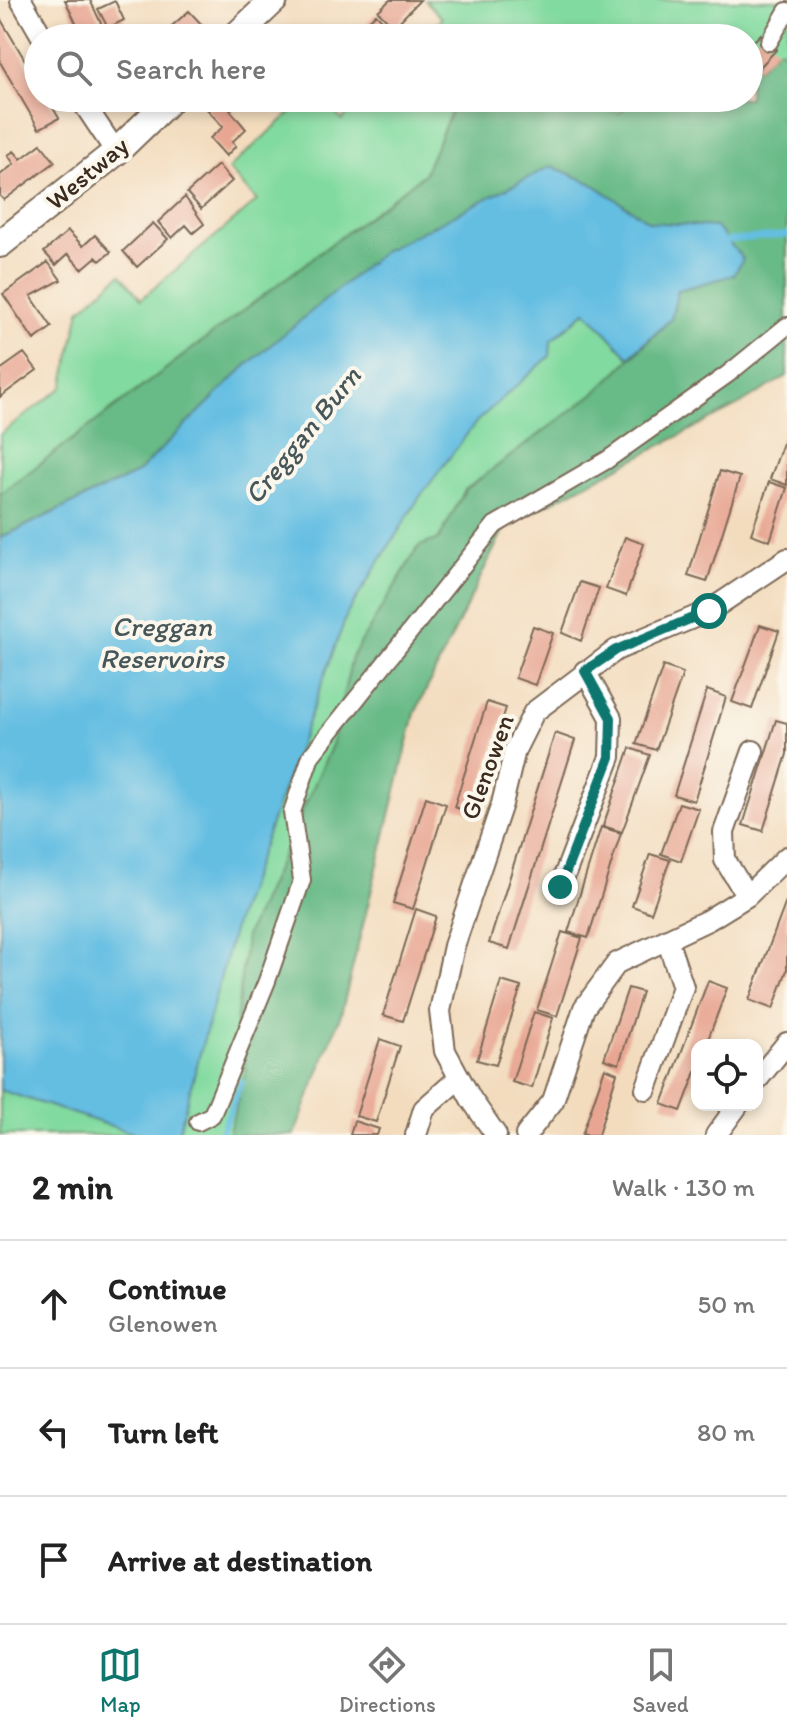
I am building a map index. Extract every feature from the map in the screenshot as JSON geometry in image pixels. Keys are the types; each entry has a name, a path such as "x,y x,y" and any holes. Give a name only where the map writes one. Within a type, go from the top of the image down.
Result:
{"street":[{"path":"21,0 35,24"},
{"path":"246,24 263,4"},
{"path":"769,42 787,11"},
{"path":"89,112 116,152"},
{"name":"Westway","path":"0,244 116,152 157,112"},
{"path":"198,1122 212,1115 267,981 302,880 292,812 311,756 495,525 607,460 728,374 787,326"},
{"name":"Glenowen","path":"496,1135 445,1051 440,1011 458,932 502,804 515,750 534,712 585,671 640,638 709,611 787,559"},
{"path":"560,887 610,757 611,718 585,671"},
{"path":"747,896 725,860 724,832 753,751"},
{"path":"526,1135 553,1101 584,1008 617,963 708,920 747,896 787,857"},
{"path":"646,1089 683,987 667,939"},
{"path":"763,1073 787,1043"},
{"path":"416,1135 424,1109 459,1078"},
{"path":"716,1135 734,1111"}],"green space":[{"path":"425,0 787,0 787,376 505,526 415,713 341,1014 294,1135 0,1135 0,434 63,387 80,310 121,274 141,299 257,201 228,169 291,112 334,112 342,120 350,112 763,112 763,24 436,24 442,18"},
{"path":"777,49 787,51 787,110 780,117 787,121 787,376 737,406 505,526 415,713 341,1014 294,1135 228,1135 246,1071 236,1023 246,936 332,745 352,657 419,546 439,539 465,490 596,392 671,319 678,290 733,275 673,226 650,222 591,183 248,364 137,473 0,538 0,494 424,174 451,112 763,112 763,64"}],"water":[{"name":"Creggan Reservoirs","path":"551,166 591,183 650,222 716,227 743,259 734,275 678,290 671,319 629,357 586,311 551,341 550,356 477,421 419,498 347,614 236,920 178,1135 139,1135 0,1090 0,538 137,473 248,364 385,250"}],"building":[{"path":"65,0 90,0 101,24 76,24"},
{"path":"390,0 420,0 397,24 391,24 378,11"},
{"path":"115,1 124,20 106,24 98,9"},
{"path":"189,11 201,24 174,24"},
{"path":"376,14 386,24 366,24"},
{"path":"0,18 24,58 24,103 0,62"},
{"path":"763,36 777,49 763,64"},
{"path":"29,112 55,112 59,118 39,129"},
{"path":"210,112 232,112 246,129 232,142 236,146 226,156 210,138 223,127"},
{"path":"41,144 55,162 4,200 0,196 0,175 14,164 8,155 14,151 21,159"},
{"path":"218,165 232,181 201,209 187,193"},
{"path":"185,197 204,224 193,233 186,225 172,238 158,222"},
{"path":"153,223 168,239 137,267 123,251"},
{"path":"68,231 83,246 95,235 111,252 100,261 96,257 82,269 68,254 56,265 44,252"},
{"path":"48,262 61,280 31,296 52,327 34,340 3,294"},
{"path":"24,353 37,370 0,397 0,370"},
{"path":"787,432 787,485 770,479"},
{"path":"720,471 740,477 707,582 688,576"},
{"path":"769,482 787,488 770,541 751,534"},
{"path":"625,537 644,544 626,596 606,589"},
{"path":"580,582 599,588 581,641 562,633"},
{"path":"760,625 779,631 752,709 732,702"},
{"path":"533,626 553,633 535,685 515,678"},
{"path":"663,666 683,673 656,750 636,744"},
{"path":"707,690 726,697 694,801 674,795"},
{"path":"487,702 506,708 473,813 454,807"},
{"path":"776,720 787,723 787,754 763,831 743,825"},
{"path":"555,733 575,740 509,949 489,943"},
{"path":"630,748 650,755 622,832 603,826"},
{"path":"426,797 446,804 413,909 393,903"},
{"path":"679,803 699,809 681,861 661,854"},
{"path":"601,827 621,833 588,938 568,932"},
{"path":"650,854 670,860 651,913 632,906"},
{"path":"787,899 787,970 773,1009 749,1000"},
{"path":"416,909 436,916 403,1021 383,1015"},
{"path":"562,932 582,938 557,1016 537,1010"},
{"path":"501,981 521,987 496,1065 477,1060"},
{"path":"708,981 727,988 708,1039 691,1039 691,1085 681,1111 662,1104"},
{"path":"628,988 642,992 619,1064 604,1059"},
{"path":"534,1012 553,1018 532,1088 512,1082"},
{"path":"380,1039 400,1046 376,1122 356,1116"},
{"path":"605,1068 617,1073 598,1135 582,1135"},
{"path":"354,1121 379,1129 377,1135 350,1135"}],"waterway":[{"name":"Creggan Burn","path":"723,241 787,235"},
{"path":"220,1135 242,1081"}],"route":[{"path":"560,887 610,757 611,718 585,671 616,650 652,632 709,611"}]}
